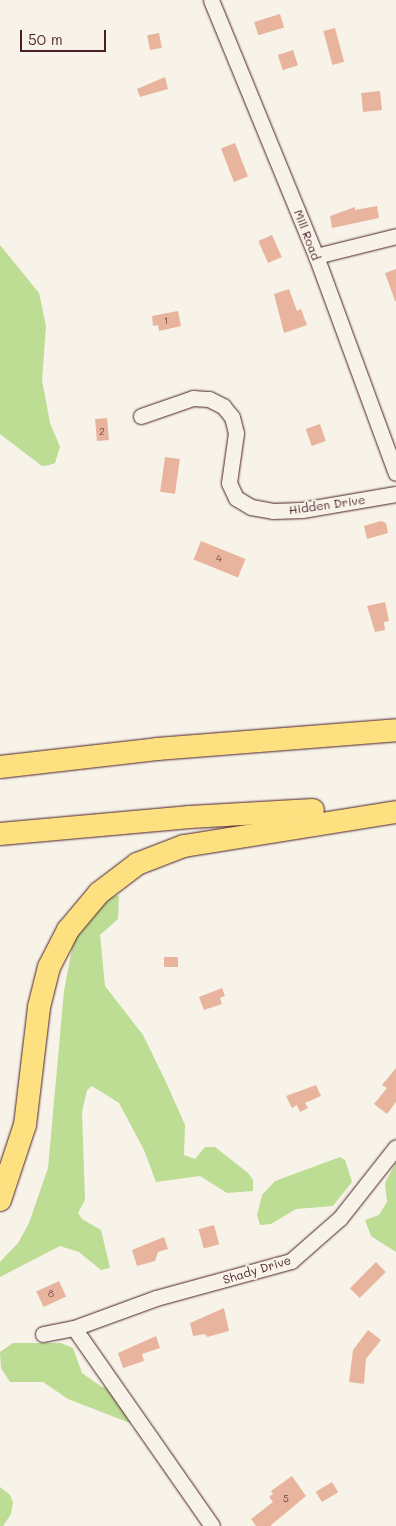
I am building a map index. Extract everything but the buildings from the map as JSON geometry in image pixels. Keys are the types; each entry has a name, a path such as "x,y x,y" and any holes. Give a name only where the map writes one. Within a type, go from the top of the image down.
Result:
{"highway":[{"path":"0,766 147,750 396,730"},
{"path":"0,834 190,816 396,806"},
{"path":"0,1200 13,1167 26,1119 39,1007 49,967 68,930 99,893 137,864 184,846 396,812"}],"street":[{"name":"Mill Road","path":"211,0 316,256 396,473"},
{"path":"316,256 396,236"},
{"name":"Hidden Drive","path":"141,416 194,398 209,399 223,406 232,417 236,433 228,475 231,491 252,507 273,511 302,510 396,494"},
{"name":"Shady Drive","path":"43,1334 74,1328 156,1298 248,1275 296,1259 340,1218 396,1147"},
{"path":"74,1328 212,1526"}],"green space":[{"path":"0,245 39,293 46,326 42,380 50,423 60,447 55,463 49,465 42,466 0,434"},
{"path":"119,895 118,919 100,935 105,986 143,1035 165,1080 185,1125 184,1155 195,1159 205,1147 215,1147 248,1173 253,1180 253,1191 227,1193 200,1176 156,1182 144,1150 119,1103 92,1086 87,1090 82,1112 85,1200 78,1213 82,1219 101,1230 110,1268 101,1270 79,1252 60,1246 0,1277 0,1262 18,1243 29,1223 48,1168 64,991 74,938 96,902"},
{"path":"340,1157 345,1160 352,1182 333,1206 296,1209 271,1224 260,1225 257,1215 262,1195 275,1181"},
{"path":"396,1162 396,1252 371,1236 365,1220 379,1215 387,1202 385,1183"},
{"path":"13,1343 61,1343 73,1348 82,1373 102,1387 115,1388 135,1421 130,1423 68,1399 43,1382 10,1382 1,1368 0,1352"},
{"path":"0,1487 10,1495 13,1502 11,1514 3,1526 0,1526"}]}
